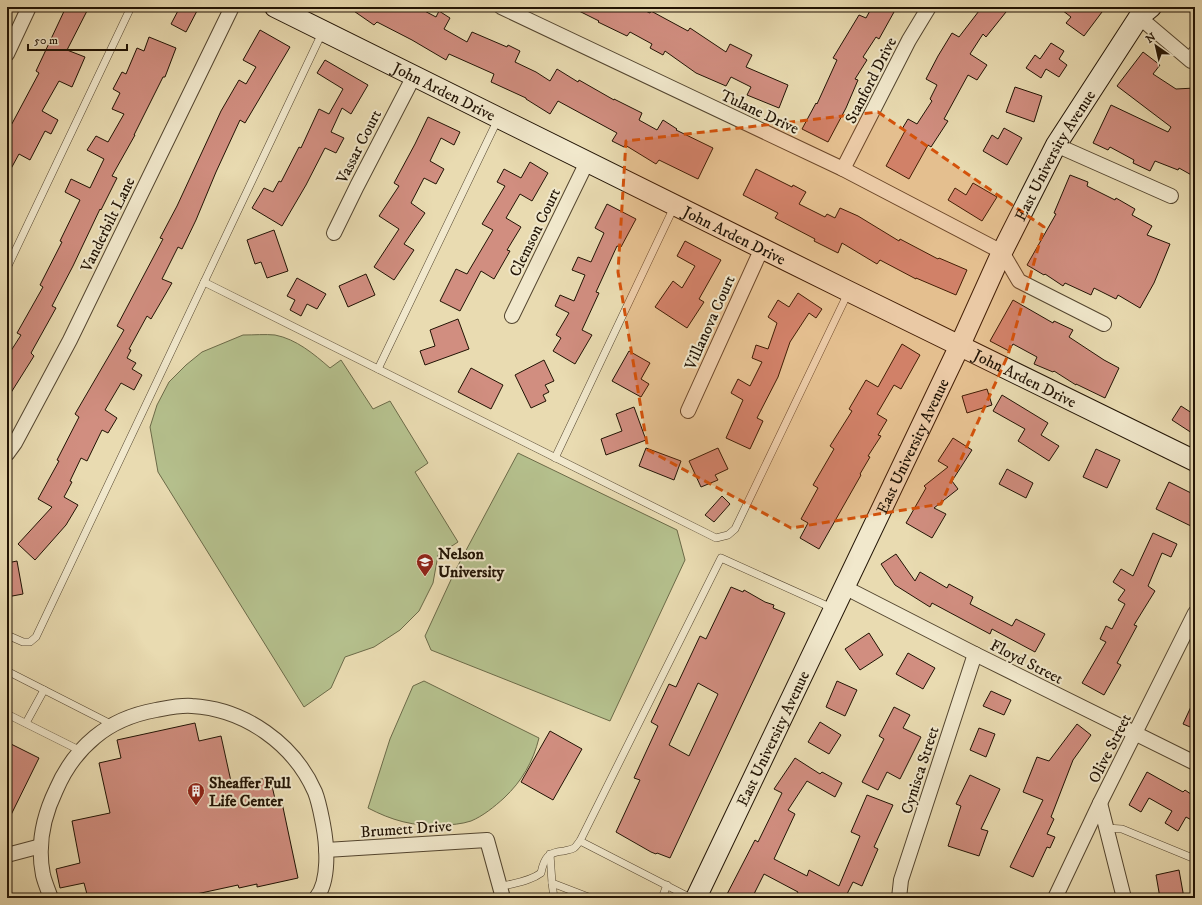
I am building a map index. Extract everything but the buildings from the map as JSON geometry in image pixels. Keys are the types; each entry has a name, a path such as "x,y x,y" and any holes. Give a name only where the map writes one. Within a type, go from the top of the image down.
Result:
{"street":[{"path":"7,54 29,7"},
{"name":"Vanderbilt Lane","path":"7,454 15,443 70,340 232,7"},
{"name":"John Arden Drive","path":"275,7 1195,461"},
{"name":"Tulane Drive","path":"501,7 843,169 1002,252"},
{"name":"Stanford Drive","path":"843,169 909,40 929,7"},
{"path":"1145,12 1191,61 1195,53"},
{"name":"East University Avenue","path":"696,898 960,345 1002,252 1056,145 1145,12"},
{"name":"Vassar Court","path":"334,233 414,76"},
{"path":"1056,145 1171,196"},
{"name":"Clemson Court","path":"512,316 587,162"},
{"name":"Villanova Court","path":"688,411 762,248"},
{"path":"1002,252 1019,281 1104,324"},
{"name":"Floyd Street","path":"844,587 1195,763"},
{"name":"Olive Street","path":"1055,898 1100,803 1136,734 1195,613"},
{"name":"Cynisca Street","path":"899,898 901,880 975,654"},
{"path":"51,898 43,875 41,846 43,825 62,776 81,751 96,736 113,725 142,713 166,708 191,706 217,710 243,719 263,730 284,747 302,768 315,792 321,812 326,839 324,879 320,894 316,898"},
{"path":"1100,803 1124,898"},
{"name":"Brumett Drive","path":"326,850 488,840 502,892"},
{"path":"7,855 41,846"}],"lane":[{"path":"7,268 130,7"},
{"path":"7,635 23,642 30,642 36,637 323,31"},
{"path":"378,369 498,118"},
{"path":"555,458 675,205"},
{"path":"204,282 716,538 728,536 735,529 848,291"},
{"path":"502,892 541,873 544,860 550,854 558,851 571,850 575,848 580,841 721,558 834,609"},
{"path":"7,671 113,725"},
{"path":"26,723 44,690"},
{"path":"7,714 81,751"},
{"path":"1106,828 1122,829 1195,859"},
{"path":"580,841 692,898"},
{"path":"550,854 554,898"},
{"path":"552,883 591,898"},
{"path":"662,898 667,885"}],"highlighted area":[{"path":"878,112 1044,227 1008,355 941,504 791,528 648,450 618,272 626,141"}],"green space":[{"path":"243,335 275,335 283,337 304,348 330,368 341,360 373,409 390,401 428,463 415,472 458,542 438,555 433,583 419,611 400,630 374,647 345,657 331,688 304,707 158,472 150,427 157,405 169,382 186,365 202,352"},
{"path":"518,453 677,530 685,560 610,721 431,650 425,636 455,571"},
{"path":"424,681 539,738 534,755 526,771 516,785 492,808 480,817 471,821 453,825 412,824 385,816 368,808 390,739 413,686"}],"place":[{"name":"Nelson University","path":"425,577"},
{"name":"Sheaffer Full Life Center","path":"196,806"}]}
